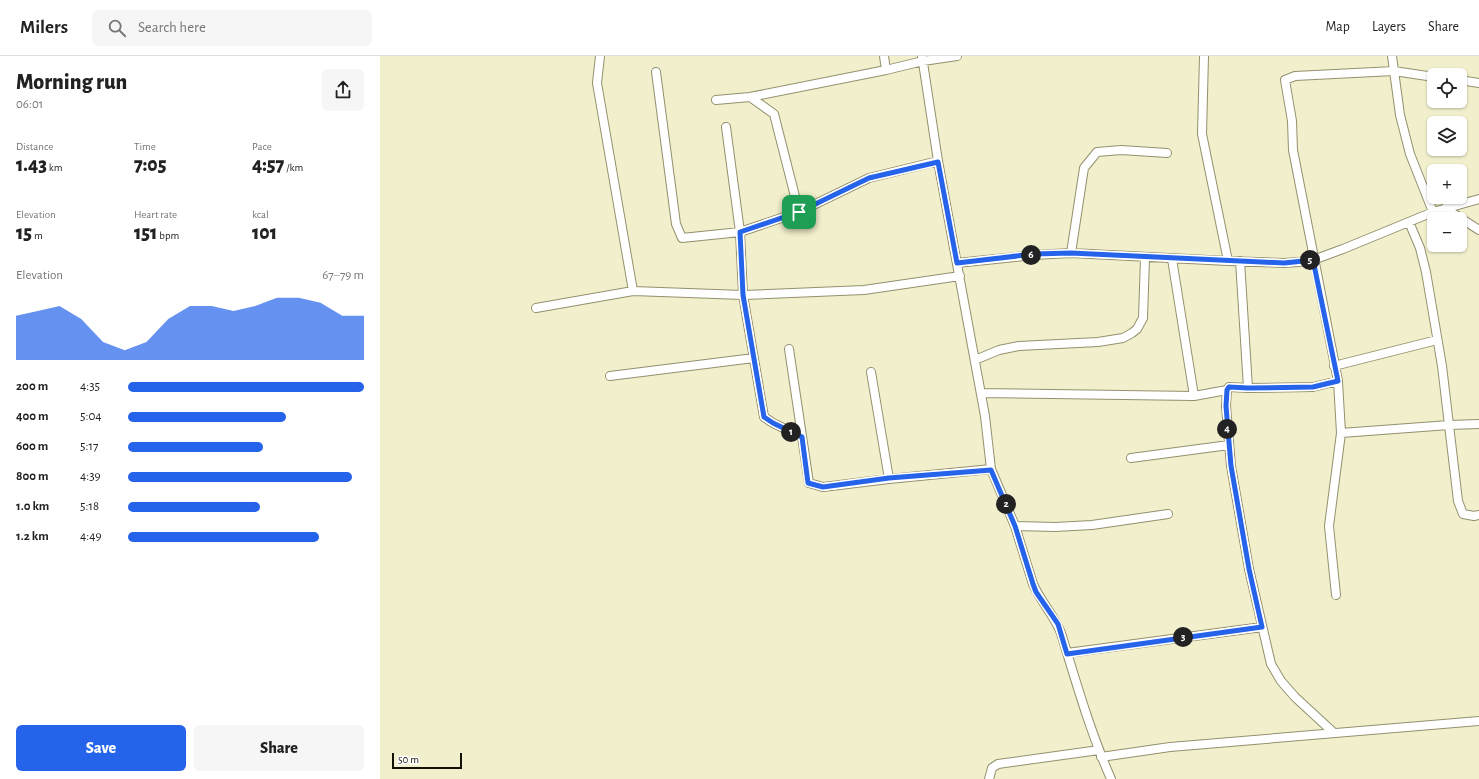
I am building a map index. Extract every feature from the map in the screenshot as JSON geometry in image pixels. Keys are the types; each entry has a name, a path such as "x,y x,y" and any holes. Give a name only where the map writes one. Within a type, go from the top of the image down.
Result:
{"street":[{"path":"600,56 597,82 633,291"},
{"path":"884,56 886,70"},
{"path":"716,100 750,97 886,70 923,59 957,56"},
{"path":"1204,56 1202,134 1228,261"},
{"path":"1392,56 1400,115 1410,154 1433,212 1479,199"},
{"path":"923,59 938,162 985,416 991,470 1015,526 1036,592 1058,624 1079,693 1100,754 1111,779"},
{"path":"1336,595 1329,526 1341,433 1338,381 1292,150 1292,121 1285,80 1295,76 1394,71 1427,76"},
{"path":"656,72 676,224 682,238 740,232 799,212 869,178 938,162"},
{"path":"1467,81 1479,83"},
{"path":"750,97 774,114 799,212"},
{"path":"726,127 740,232 743,295 764,417 802,437"},
{"path":"1071,253 1084,168 1097,152 1121,150 1167,153"},
{"path":"1445,208 1479,230"},
{"path":"957,263 1034,254 1071,253 1145,258 1284,263 1313,260 1343,250 1427,214"},
{"path":"1409,222 1423,259 1442,366 1458,501 1463,514 1474,516 1479,515"},
{"path":"975,360 999,350 1019,346 1098,342 1123,338 1132,333 1143,318 1145,258"},
{"path":"1172,259 1194,396"},
{"path":"1240,262 1248,388"},
{"path":"536,308 633,291 743,295 864,290 960,276"},
{"path":"1334,366 1437,340"},
{"path":"789,349 808,483 823,487 889,478 991,470"},
{"path":"610,376 754,358"},
{"path":"871,372 889,478"},
{"path":"981,393 1194,396 1227,390 1229,387 1313,387 1338,381"},
{"path":"1227,390 1226,406 1231,466 1249,569 1271,664 1282,681 1295,696 1334,733"},
{"path":"1341,433 1479,424"},
{"path":"1131,458 1229,445"},
{"path":"1015,526 1055,527 1092,524 1168,514"},
{"path":"1067,654 1262,627"},
{"path":"989,779 992,768 998,764 1170,747 1479,721"}],"route":[{"path":"938,162 957,263 1034,254 1071,253 1121,257 1284,263 1313,260 1338,381 1313,387 1229,387 1226,397 1228,416 1227,428 1231,466 1249,569 1262,627 1067,654 1058,624 1036,592 1029,574 1015,526 991,470 889,478 823,487 808,483 802,437 764,417 743,295 740,232 799,212 869,178 938,162"}]}
